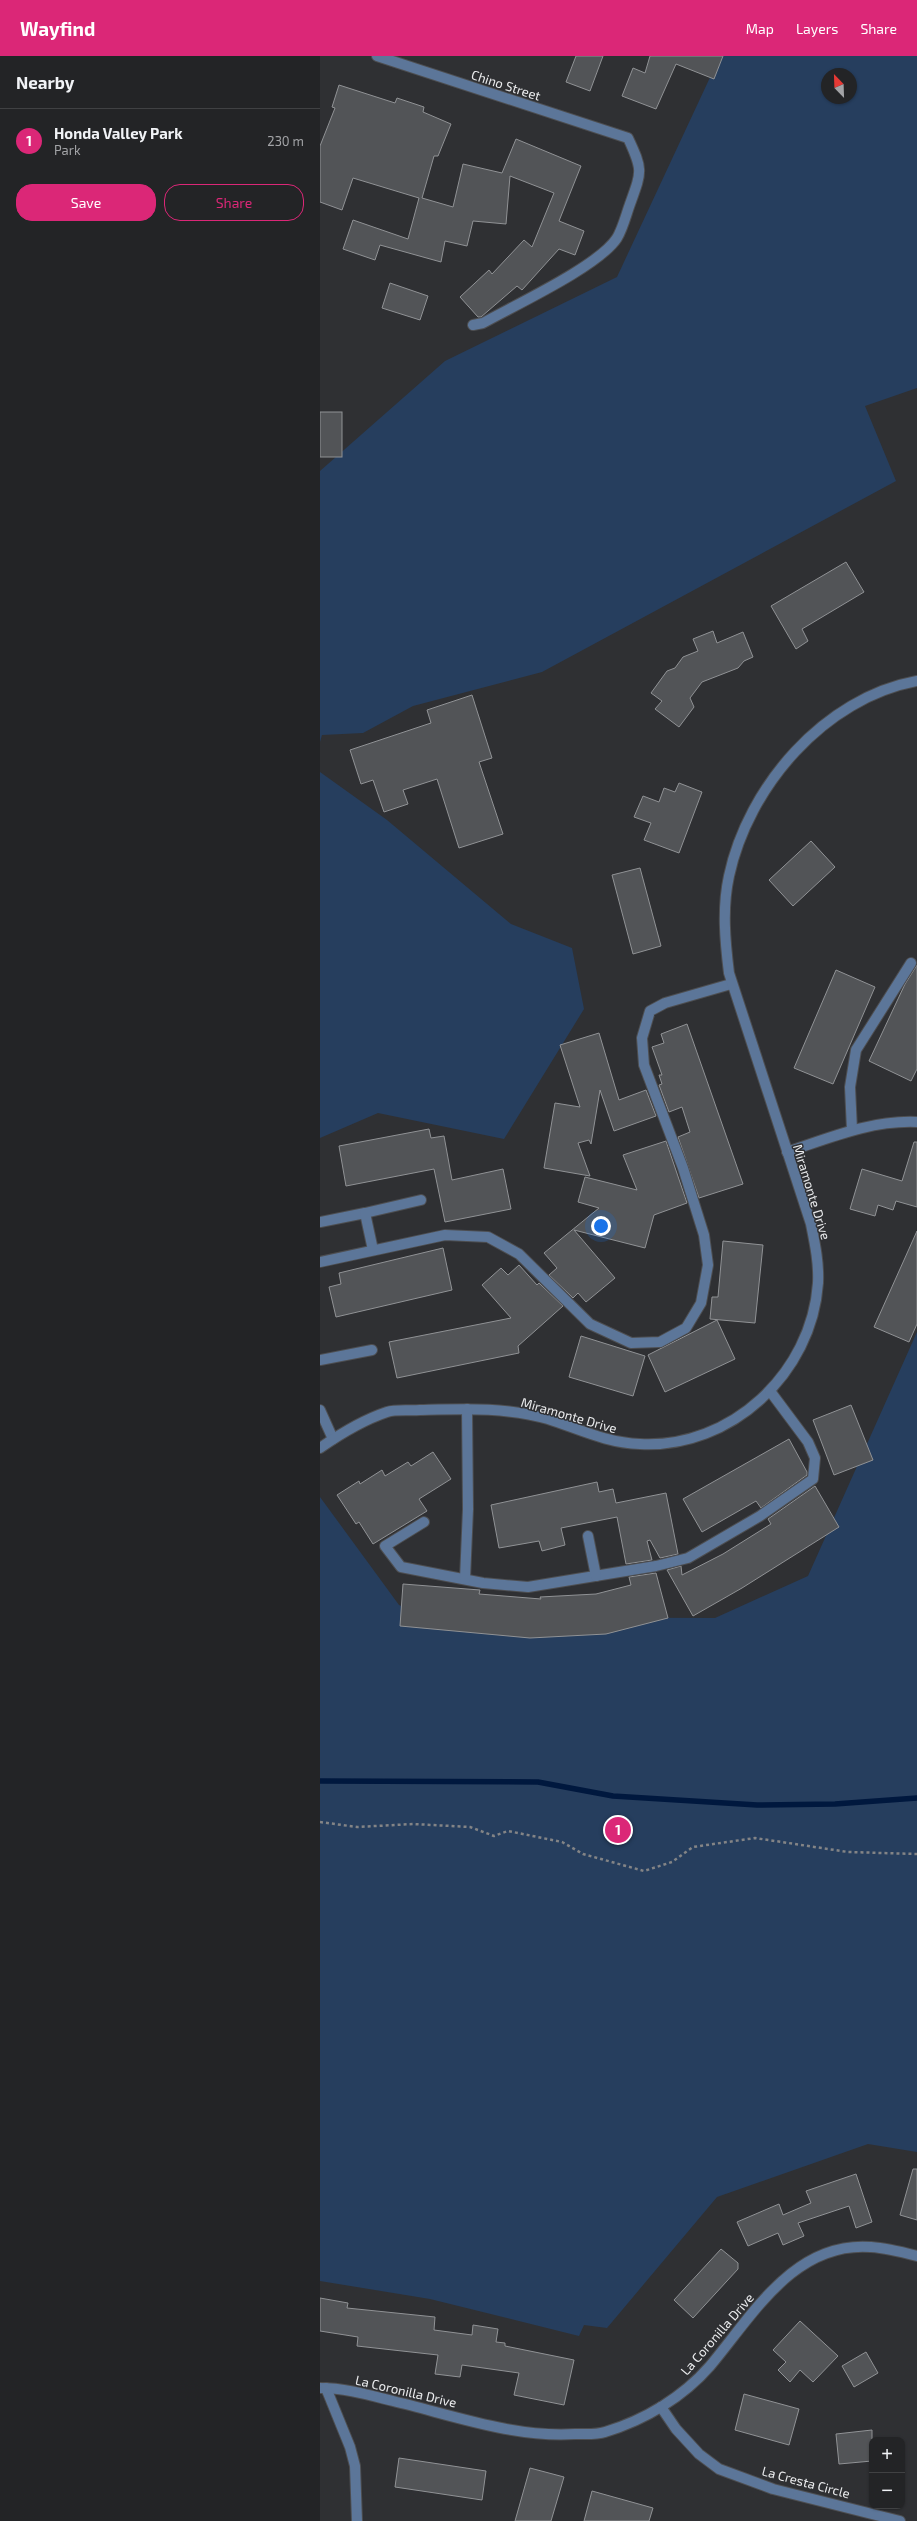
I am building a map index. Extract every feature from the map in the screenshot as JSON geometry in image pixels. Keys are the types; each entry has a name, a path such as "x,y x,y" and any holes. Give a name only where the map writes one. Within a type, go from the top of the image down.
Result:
{"street":[{"name":"Chino Street","path":"377,56 628,138 640,165 639,180 617,237 608,250 590,263 483,323 473,325"},
{"name":"Miramonte Drive","path":"320,1448 333,1439 388,1412 467,1409 522,1413 617,1442 641,1445 665,1443 711,1432 748,1411 770,1391 798,1352 814,1307 818,1283 817,1259 811,1224 731,984 724,938 729,877 738,843 765,788 798,748 825,725 849,708 880,693 917,681"},
{"path":"852,1130 850,1087 856,1050 911,962"},
{"path":"320,1262 445,1235 488,1237 519,1254 590,1324 631,1343 660,1342 686,1328 702,1304 708,1265 704,1235 683,1168 644,1065 642,1038 650,1011 665,1003 731,984"},
{"path":"787,1152 852,1130 877,1125 917,1122"},
{"path":"320,1222 421,1200"},
{"path":"365,1213 373,1250"},
{"path":"320,1360 372,1350"},
{"path":"424,1522 385,1546 401,1567 465,1579 528,1587 656,1566 688,1558 760,1516 812,1479 815,1458 808,1442 770,1391"},
{"path":"465,1579 468,1509 467,1409"},
{"path":"320,1410 333,1439"},
{"path":"588,1536 596,1576"},
{"name":"La Coronilla Drive","path":"323,2388 353,2391 523,2431 562,2435 603,2432 635,2421 661,2407 685,2390 709,2367 772,2290 790,2273 811,2259 827,2253 869,2246 917,2256"},
{"path":"323,2388 350,2447 355,2466 357,2521"},
{"name":"La Cresta Circle","path":"661,2407 676,2429 699,2454 719,2469 773,2489 900,2521"}],"path":[{"path":"320,1822 357,1827 413,1824 470,1827 494,1836 508,1831 562,1842 583,1854 644,1871 672,1862 693,1847 755,1838 848,1852 917,1854"}],"shaded area":[{"path":"720,56 917,56 917,388 865,406 896,481 542,672 413,706 363,733 322,735 320,742 320,471 445,361 617,277"},
{"path":"320,772 387,820 511,924 572,948 584,1009 504,1139 378,1113 320,1138"},
{"path":"917,1332 917,2152 868,2144 717,2197 607,2328 584,2325 579,2336 430,2299 320,2281 320,1497 399,1605 427,1617 715,1618 808,1576"}],"building":[{"path":"576,56 603,56 590,91 566,82"},
{"path":"650,56 723,56 714,79 676,64 656,109 622,96 633,68 645,73"},
{"path":"339,85 395,103 397,98 424,107 423,112 451,124 438,156 434,156 422,198 453,207 463,164 502,173 516,139 581,166 559,221 584,231 575,255 559,249 522,290 517,286 481,317 478,317 460,297 489,270 492,274 524,240 532,247 554,193 510,176 506,224 473,221 467,246 445,241 441,262 380,245 375,260 343,249 353,220 408,239 419,198 353,178 342,210 320,202 320,146 335,108 332,107"},
{"path":"390,283 428,296 420,320 382,308"},
{"path":"320,412 342,412 342,457 320,457"},
{"path":"846,562 864,592 802,629 808,641 796,649 771,606"},
{"path":"713,631 717,643 743,632 753,657 744,661 738,668 702,682 690,698 694,707 679,727 655,709 662,701 651,693 667,671 675,668 683,657 698,651 693,639"},
{"path":"472,695 492,758 479,762 503,834 459,848 437,779 403,790 408,804 384,812 373,780 361,784 350,750 431,723 427,710"},
{"path":"679,783 702,792 679,853 644,840 651,823 634,817 643,796 659,802 664,788 675,792"},
{"path":"811,841 835,867 793,906 769,880"},
{"path":"640,868 661,946 633,954 612,875"},
{"path":"917,965 917,1069 911,1081 869,1061 905,984"},
{"path":"836,970 875,987 833,1084 794,1068"},
{"path":"687,1024 743,1184 699,1198 678,1137 690,1132 682,1107 669,1112 659,1085 662,1084 659,1075 662,1075 652,1047 664,1043 661,1034"},
{"path":"599,1033 619,1100 646,1090 656,1116 614,1131 600,1090 591,1144 589,1140 578,1143 590,1176 544,1168 555,1103 580,1107 560,1045"},
{"path":"429,1129 431,1138 444,1136 452,1180 503,1169 511,1209 445,1222 434,1169 346,1186 339,1146"},
{"path":"666,1141 687,1203 654,1215 645,1248 574,1230 615,1278 586,1302 578,1293 573,1298 549,1275 557,1268 544,1253 599,1208 578,1202 585,1177 637,1190 623,1155"},
{"path":"914,1142 917,1142 917,1207 896,1201 893,1210 878,1205 875,1216 850,1209 862,1169 902,1181"},
{"path":"917,1231 917,1324 909,1342 874,1327"},
{"path":"723,1241 763,1245 755,1323 710,1319 712,1297 718,1297"},
{"path":"443,1248 452,1290 336,1317 329,1287 341,1284 339,1273"},
{"path":"519,1265 537,1285 539,1283 563,1306 518,1346 519,1353 397,1378 389,1342 511,1318 482,1285 501,1268 508,1275"},
{"path":"717,1320 735,1359 665,1392 648,1355"},
{"path":"581,1336 645,1356 633,1396 569,1377"},
{"path":"851,1405 873,1460 834,1475 813,1420"},
{"path":"789,1439 807,1472 807,1475 761,1508 756,1501 702,1532 683,1499"},
{"path":"433,1452 451,1479 419,1499 427,1511 373,1544 359,1522 356,1524 337,1495 359,1481 360,1484 382,1470 385,1476 408,1462 411,1466"},
{"path":"597,1482 599,1492 613,1489 616,1503 666,1493 678,1554 660,1558 650,1540 647,1541 652,1560 626,1564 617,1517 561,1528 565,1545 542,1551 539,1541 499,1548 491,1505"},
{"path":"815,1486 839,1527 742,1588 693,1616 667,1570 681,1566 682,1575 723,1554 771,1524 768,1519"},
{"path":"656,1573 668,1618 606,1634 530,1638 400,1626 403,1584 480,1590 479,1594 541,1599 540,1597 596,1594 631,1585 629,1577"},
{"path":"913,2169 917,2169 917,2220 900,2215"},
{"path":"856,2174 872,2222 856,2228 849,2206 798,2223 804,2236 783,2245 778,2233 748,2246 737,2222 779,2204 783,2215 811,2203 806,2191"},
{"path":"721,2249 738,2263 738,2269 693,2318 674,2300"},
{"path":"320,2298 348,2303 347,2308 435,2317 434,2330 472,2335 473,2325 498,2329 496,2342 505,2343 505,2346 574,2360 564,2405 514,2395 519,2373 462,2365 460,2377 435,2374 438,2355 357,2346 358,2337 320,2331"},
{"path":"800,2321 838,2356 813,2382 800,2370 790,2382 778,2370 786,2362 773,2350"},
{"path":"866,2352 878,2373 854,2387 842,2366"},
{"path":"744,2394 799,2409 789,2445 735,2430"},
{"path":"872,2430 872,2437 869,2437 869,2461 839,2464 836,2434"},
{"path":"399,2458 486,2471 482,2500 395,2487"},
{"path":"530,2468 564,2477 551,2521 515,2521"},
{"path":"592,2491 653,2508 649,2521 584,2521"}],"waterway":[{"path":"320,1781 538,1782 613,1796 757,1805 835,1804 917,1798"}],"place":[{"name":"Honda Valley Park","path":"618,1830"}]}
